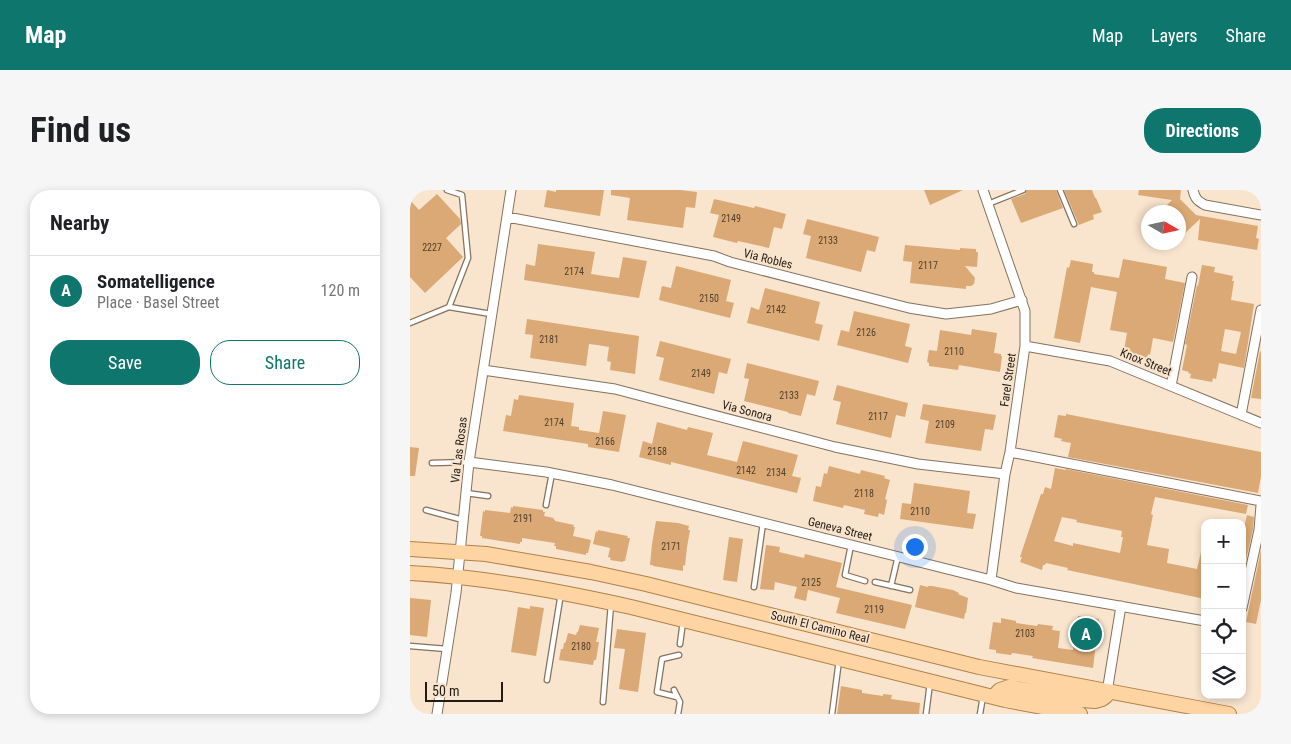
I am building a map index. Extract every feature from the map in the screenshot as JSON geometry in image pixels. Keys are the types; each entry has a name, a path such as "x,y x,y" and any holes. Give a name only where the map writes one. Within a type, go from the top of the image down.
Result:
{"main road":[{"name":"South El Camino Real","path":"410,549 486,554 591,572 979,667 1229,714"},
{"path":"410,573 483,580 611,602 988,696 1080,714"},
{"path":"988,696 1009,687 1095,701 1102,699 1108,692"}],"street":[{"name":"Via Las Rosas","path":"437,714 456,593 469,462 511,190"},
{"name":"Farel Street","path":"983,190 1025,311 1025,346 991,580"},
{"path":"1193,190 1194,196 1205,206 1261,215"},
{"name":"Via Robles","path":"507,217 714,256 730,262 909,308 946,314 991,308 1022,300"},
{"path":"1171,386 1192,277"},
{"path":"1241,414 1261,310"},
{"name":"Knox Street","path":"1025,346 1110,361 1257,421"},
{"name":"Via Sonora","path":"483,370 615,389 835,447 918,464 1005,474"},
{"path":"1010,452 1261,500"},
{"name":"Geneva Street","path":"469,462 552,473 612,485 898,556 1016,588 1201,620"},
{"path":"1246,590 1259,530 1261,506"},
{"path":"1108,692 1121,606"}],"lane":[{"path":"447,190 462,195 468,258 449,307"},
{"path":"988,204 1023,190"},
{"path":"1060,190 1074,224"},
{"path":"410,323 449,307 491,314"},
{"path":"432,463 469,462"},
{"path":"546,505 552,473"},
{"path":"466,493 488,496"},
{"path":"426,510 463,520"},
{"path":"754,587 763,523"},
{"path":"852,545 845,576 864,581"},
{"path":"891,586 898,556"},
{"path":"875,582 910,590"},
{"path":"547,680 561,592"},
{"path":"602,702 611,602"},
{"path":"680,644 684,620"},
{"path":"410,646 448,650"},
{"path":"678,697 657,692 662,659 679,655"},
{"path":"832,714 840,659"},
{"path":"926,714 930,681"},
{"path":"674,690 680,702 678,714"},
{"path":"980,714 988,696"}],"building":[{"path":"547,190 556,192 556,190 604,190 600,216 544,207"},
{"path":"611,190 680,190 697,192 695,208 686,207 683,228 627,220 630,198 611,195"},
{"path":"924,190 963,190 930,205"},
{"path":"1027,190 1056,190 1063,208 1021,223 1011,199 1025,194"},
{"path":"1064,190 1092,190 1102,212 1093,215 1094,219 1079,225"},
{"path":"1139,190 1181,190 1180,199 1186,205 1167,205 1172,200 1138,195"},
{"path":"437,194 460,219 461,224 446,238 463,257 425,293 410,277 410,200 419,210"},
{"path":"714,199 754,208 755,206 786,214 782,229 774,227 769,248 713,237 719,215 710,213"},
{"path":"1186,205 1196,215 1258,226 1256,238 1259,239 1257,250 1198,240 1200,219 1186,232"},
{"path":"807,219 879,237 875,252 867,250 861,272 806,258 811,236 803,234"},
{"path":"538,244 595,252 591,274 619,278 623,257 647,261 639,298 524,280 526,264 535,266"},
{"path":"905,245 960,250 960,248 976,249 976,252 978,252 977,267 965,266 975,278 974,284 966,286 966,289 910,283 912,262 903,261"},
{"path":"1123,259 1167,267 1165,279 1185,283 1173,342 1153,338 1150,355 1148,354 1147,359 1125,355 1127,333 1110,330 1117,292 1091,287 1080,343 1054,338 1067,267 1069,268 1071,260 1093,264 1092,272 1094,274 1119,278"},
{"path":"1202,265 1215,267 1214,272 1233,276 1231,300 1254,304 1244,368 1219,363 1216,379 1213,378 1212,382 1190,378 1191,374 1189,372 1182,370 1187,345 1185,344","holes":["1225,329 1241,332 1236,354 1221,351"]},
{"path":"676,266 731,280 726,301 734,303 730,318 659,300 662,286 671,288"},
{"path":"765,288 820,302 815,323 823,325 819,341 747,323 751,307 759,310"},
{"path":"854,311 910,324 905,346 912,348 908,363 837,345 841,330 849,332"},
{"path":"527,319 639,336 635,374 610,370 611,362 607,361 609,347 597,345 589,344 586,366 530,358 533,335 525,334"},
{"path":"972,329 997,333 994,353 1001,354 1002,356 1000,372 959,365 958,370 929,366 927,362 929,350 937,351 940,330 971,335"},
{"path":"660,341 731,359 727,374 719,372 714,394 659,380 664,358 656,356"},
{"path":"1261,352 1261,399 1251,398"},
{"path":"747,363 819,381 815,396 807,394 801,416 744,401 749,379 744,378"},
{"path":"837,385 908,403 905,417 896,415 891,438 836,424 841,402 833,400"},
{"path":"519,395 574,403 571,426 579,427 579,430 599,433 603,411 626,415 619,452 588,447 588,444 503,431 506,415 511,416 514,399 518,400"},
{"path":"923,404 996,415 993,430 985,429 981,451 925,443 929,421 920,419"},
{"path":"1066,414 1261,452 1261,476 1258,493 1068,457 1071,443 1054,437 1058,415 1066,416"},
{"path":"657,422 687,430 688,427 713,433 707,455 737,462 743,441 798,455 792,476 801,478 797,493 671,462 671,465 639,457 643,441 652,444"},
{"path":"410,447 419,448 415,476 410,476"},
{"path":"829,466 860,474 861,470 885,476 884,478 890,480 885,499 887,500 884,515 879,513 878,517 864,514 865,510 844,505 843,508 813,501 816,486 821,487 824,473 827,474"},
{"path":"1055,468 1248,505 1246,514 1155,497 1147,545 1169,549 1167,563 1197,569 1201,552 1201,598 1067,570 1068,568 1046,563 1043,565 1042,570 1020,562 1041,494 1043,494 1045,487 1051,489","holes":["1062,517 1077,520 1076,522 1122,531 1121,537 1123,537 1120,553 1073,543 1073,546 1054,541"]},
{"path":"914,483 970,491 967,513 976,514 973,529 900,519 902,503 911,504"},
{"path":"513,506 543,510 545,512 544,516 554,518 555,521 574,525 573,536 591,540 588,553 586,555 556,549 555,543 522,538 520,544 482,538 480,536 483,511 510,513"},
{"path":"1247,515 1254,517 1246,560"},
{"path":"656,521 689,526 688,530 690,530 683,571 650,565"},
{"path":"598,530 630,538 625,561 610,560 611,558 608,557 610,548 593,544 596,531 598,532"},
{"path":"729,537 743,539 737,582 723,580"},
{"path":"766,545 780,547 779,552 804,558 805,554 842,563 836,587 912,605 905,629 836,613 840,598 808,590 806,601 794,598 797,587 775,582 774,590 760,589"},
{"path":"1261,550 1261,600 1256,624 1246,622"},
{"path":"920,585 953,590 968,598 964,619 915,607"},
{"path":"410,598 431,600 427,637 410,635"},
{"path":"530,606 544,608 536,656 511,652 518,607 530,609"},
{"path":"1078,616 1099,619 1093,668 1032,658 1033,656 996,653 996,650 989,649 993,622 1001,623 1001,618 1016,621 1016,623 1053,626 1052,630 1060,631 1058,648 1073,650"},
{"path":"580,625 599,628 596,642 599,642 596,660 594,660 593,665 559,660 561,649 563,649 568,633 576,635"},
{"path":"617,629 646,633 638,692 619,689 625,649 614,648"},
{"path":"841,686 862,690 862,693 883,696 883,694 892,695 891,699 920,703 919,714 837,714"}],"place":[{"name":"Somatelligence","path":"1086,634"}]}
